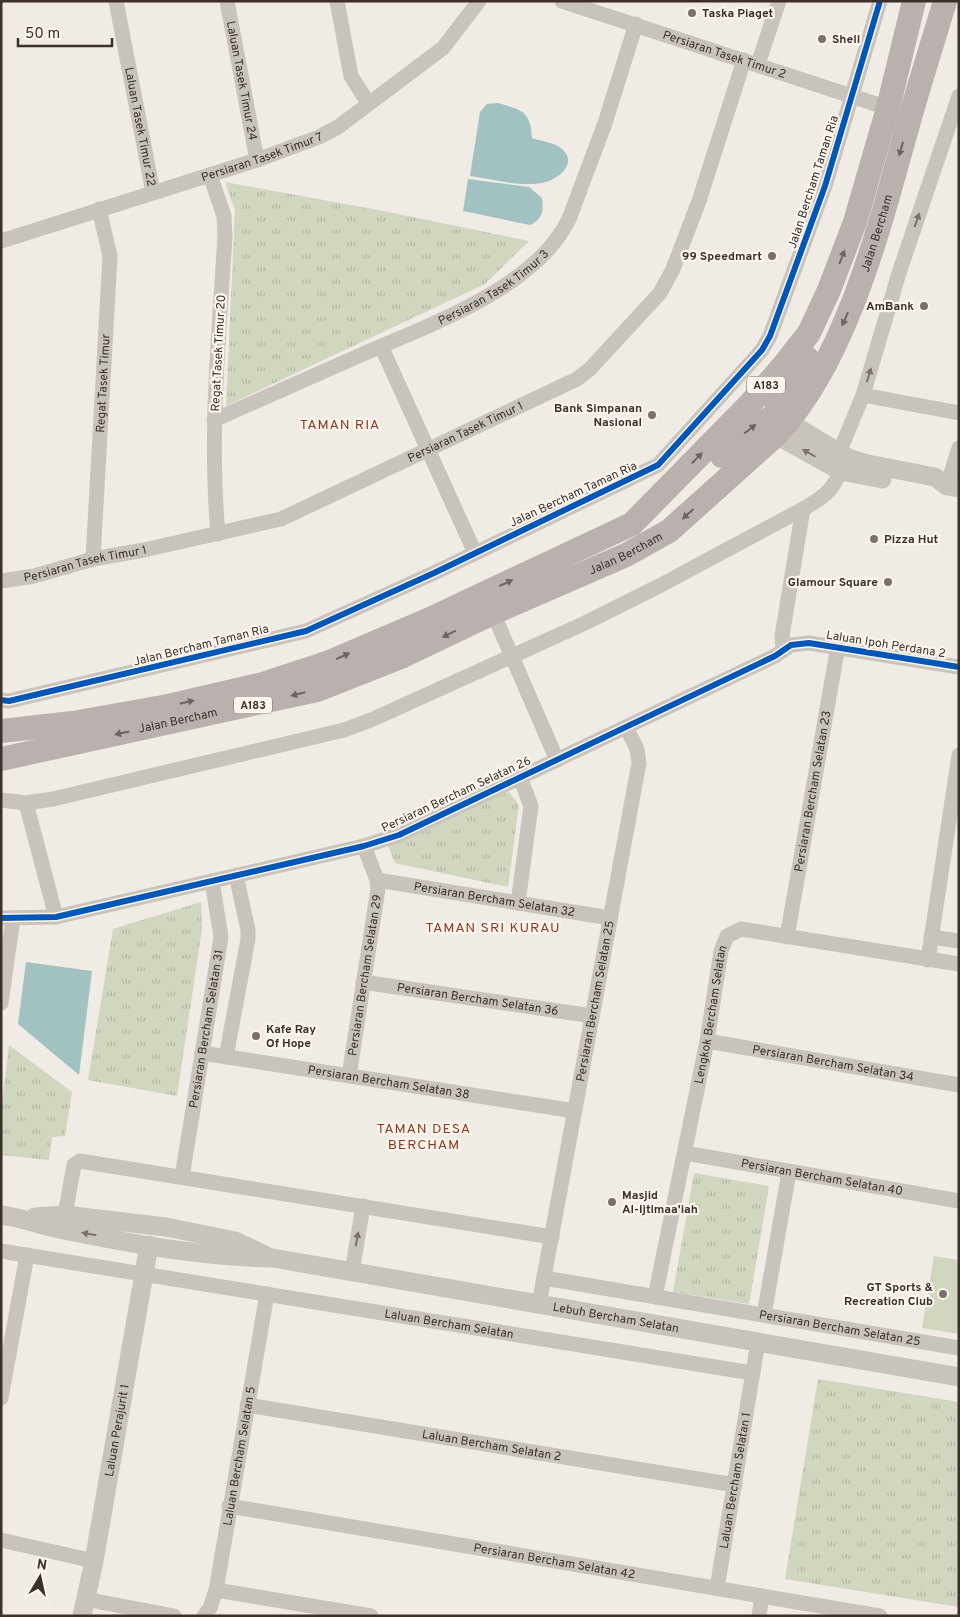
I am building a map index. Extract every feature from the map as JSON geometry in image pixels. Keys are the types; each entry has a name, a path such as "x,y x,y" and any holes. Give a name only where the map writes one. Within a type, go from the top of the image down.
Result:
{"main road":[{"name":"Jalan Bercham","path":"1,731 83,722 168,706 263,684 327,663 430,618 632,524 784,366 809,333 829,290 855,222 888,108 914,1"},
{"path":"910,116 908,94 926,1"},
{"name":"Jalan Bercham","path":"1,758 92,740 317,690 403,656 493,613 626,554 669,531 780,425 819,377 853,302 881,220 945,1"},
{"path":"632,524 657,516 700,478 748,430 762,421 780,425 783,394 812,349 826,316 829,290"},
{"path":"1,745 66,739 92,740"}],"street":[{"name":"Laluan Tasek Timur 22","path":"116,1 153,192"},
{"name":"Laluan Tasek Timur 24","path":"227,1 257,160"},
{"path":"337,1 351,76 368,103"},
{"name":"Persiaran Tasek Timur 7","path":"1,241 257,160 319,137 338,127 443,48 480,1"},
{"name":"Persiaran Tasek Timur 2","path":"562,1 888,108"},
{"name":"Persiaran Tasek Timur 1","path":"1,581 34,576 93,559 281,520 577,379 590,369 660,293 673,269 751,62 779,1"},
{"name":"Jalan Bercham Taman Ria","path":"1,700 9,701 110,679 306,631 475,553 658,465 762,350 777,320 825,186 880,1"},
{"name":"Persiaran Tasek Timur 3","path":"214,420 464,309 506,285 530,265 563,230 605,122 636,24"},
{"path":"1,800 26,803 53,799 344,730 512,656 661,585 803,509 832,490 843,461 899,273 954,129 959,96"},
{"name":"Regat Tasek Timur 20","path":"210,175 224,216 225,236 214,420 213,480 218,534"},
{"name":"Regat Tasek Timur","path":"93,559 110,256 99,209"},
{"path":"381,346 475,553"},
{"path":"863,395 959,413"},
{"path":"780,425 843,461 934,489 953,487 959,448"},
{"path":"783,648 782,636 803,509"},
{"path":"430,618 441,620 479,604 493,613 557,760"},
{"name":"Persiaran Bercham Selatan 26","path":"7,918 56,917 364,846 399,836 775,656 783,648 799,643 809,643"},
{"name":"Laluan Ipoh Perdana 2","path":"809,643 838,646 959,667"},
{"name":"Persiaran Bercham Selatan 23","path":"787,937 838,646"},
{"name":"Persiaran Bercham Selatan 25","path":"539,1304 639,763 637,749 626,727"},
{"path":"928,960 959,755"},
{"path":"518,903 531,806 520,777"},
{"path":"26,803 56,917"},
{"name":"Persiaran Bercham Selatan 29","path":"348,1076 378,889 377,880 364,846"},
{"name":"Persiaran Bercham Selatan 31","path":"226,1057 248,939 248,930 236,876"},
{"name":"Persiaran Bercham Selatan 32","path":"377,880 610,918"},
{"name":"Persiaran Bercham Selatan 31","path":"182,1177 221,937 212,881"},
{"path":"1,1002 7,918"},
{"name":"Lengkok Bercham Selatan","path":"655,1297 707,1041 721,951 727,936 741,929 959,964"},
{"path":"931,937 959,941"},
{"name":"Persiaran Bercham Selatan 36","path":"363,982 592,1016"},
{"name":"Persiaran Bercham Selatan 34","path":"707,1041 959,1084"},
{"name":"Persiaran Bercham Selatan 38","path":"202,1053 575,1111"},
{"name":"Persiaran Bercham Selatan 40","path":"685,1153 959,1201"},
{"path":"64,1222 74,1165 80,1161 552,1237"},
{"path":"764,1315 789,1172"},
{"path":"352,1272 363,1206"},
{"path":"10,1216 64,1222 149,1245 231,1258 273,1258"},
{"path":"64,1222 95,1218 166,1227 235,1241 273,1258"},
{"path":"95,1218 111,1227 140,1234 146,1238 149,1245"},
{"path":"149,1245 169,1237 215,1244 235,1241"},
{"name":"Laluan Perajurit 1","path":"83,1608 94,1561 149,1245"},
{"name":"Laluan Bercham Selatan","path":"1,1251 752,1373"},
{"path":"1,1398 27,1256"},
{"name":"Lebuh Bercham Selatan","path":"273,1258 959,1377"},
{"name":"Persiaran Bercham Selatan 25","path":"544,1278 959,1348"},
{"name":"Laluan Bercham Selatan 5","path":"204,1616 210,1608 216,1590 266,1294"},
{"name":"Laluan Bercham Selatan 1","path":"717,1588 758,1342"},
{"name":"Laluan Bercham Selatan 2","path":"247,1405 735,1485"},
{"name":"Persiaran Bercham Selatan 42","path":"229,1506 880,1616"},
{"path":"1,1540 94,1561"},
{"path":"216,1590 371,1616"},
{"path":"759,1616 762,1596"},
{"path":"83,1608 174,1616"}],"green space":[{"path":"225,182 378,210 529,241 485,284 226,406 235,211"},
{"path":"509,792 519,805 508,887 395,863 384,835"},
{"path":"201,902 202,929 177,1096 88,1080 113,929"},
{"path":"9,1045 72,1092 65,1136 52,1137 49,1160 1,1155 1,1112"},
{"path":"694,1173 769,1186 749,1304 673,1292"},
{"name":"GT Sports & Recreation Club","path":"934,1256 959,1260 959,1334 922,1328"},
{"path":"818,1379 959,1402 959,1607 785,1579"}],"water":[{"path":"498,103 524,113 530,122 532,138 558,146 565,152 568,158 566,169 556,178 534,184 470,176 480,112 487,104"},
{"path":"468,179 529,187 542,198 543,207 540,217 530,225 463,211"},
{"path":"26,962 92,971 79,1075 18,1024"}],"cycle path":[{"path":"1,700 9,701 306,631 434,573 658,465 762,350 770,336 825,186 880,1"},
{"path":"1,918 56,917 364,846 399,835 775,656 791,645 809,643 959,667"}],"place":[{"name":"Taska Piaget","path":"692,13"},
{"name":"Shell","path":"822,39"},
{"name":"99 Speedmart","path":"772,256"},
{"name":"AmBank","path":"924,306"},
{"name":"Bank Simpanan Nasional","path":"652,415"},
{"name":"Pizza Hut","path":"874,539"},
{"name":"Glamour Square","path":"888,582"},
{"name":"Kafe Ray Of Hope","path":"256,1036"},
{"name":"Masjid Al-Ijtimaa'iah","path":"612,1202"},
{"name":"GT Sports & Recreation Club","path":"943,1294"}],"district":[{"name":"TAMAN RIA","path":"340,424"},
{"name":"TAMAN SRI KURAU","path":"493,927"},
{"name":"TAMAN DESA BERCHAM","path":"424,1136"}]}
